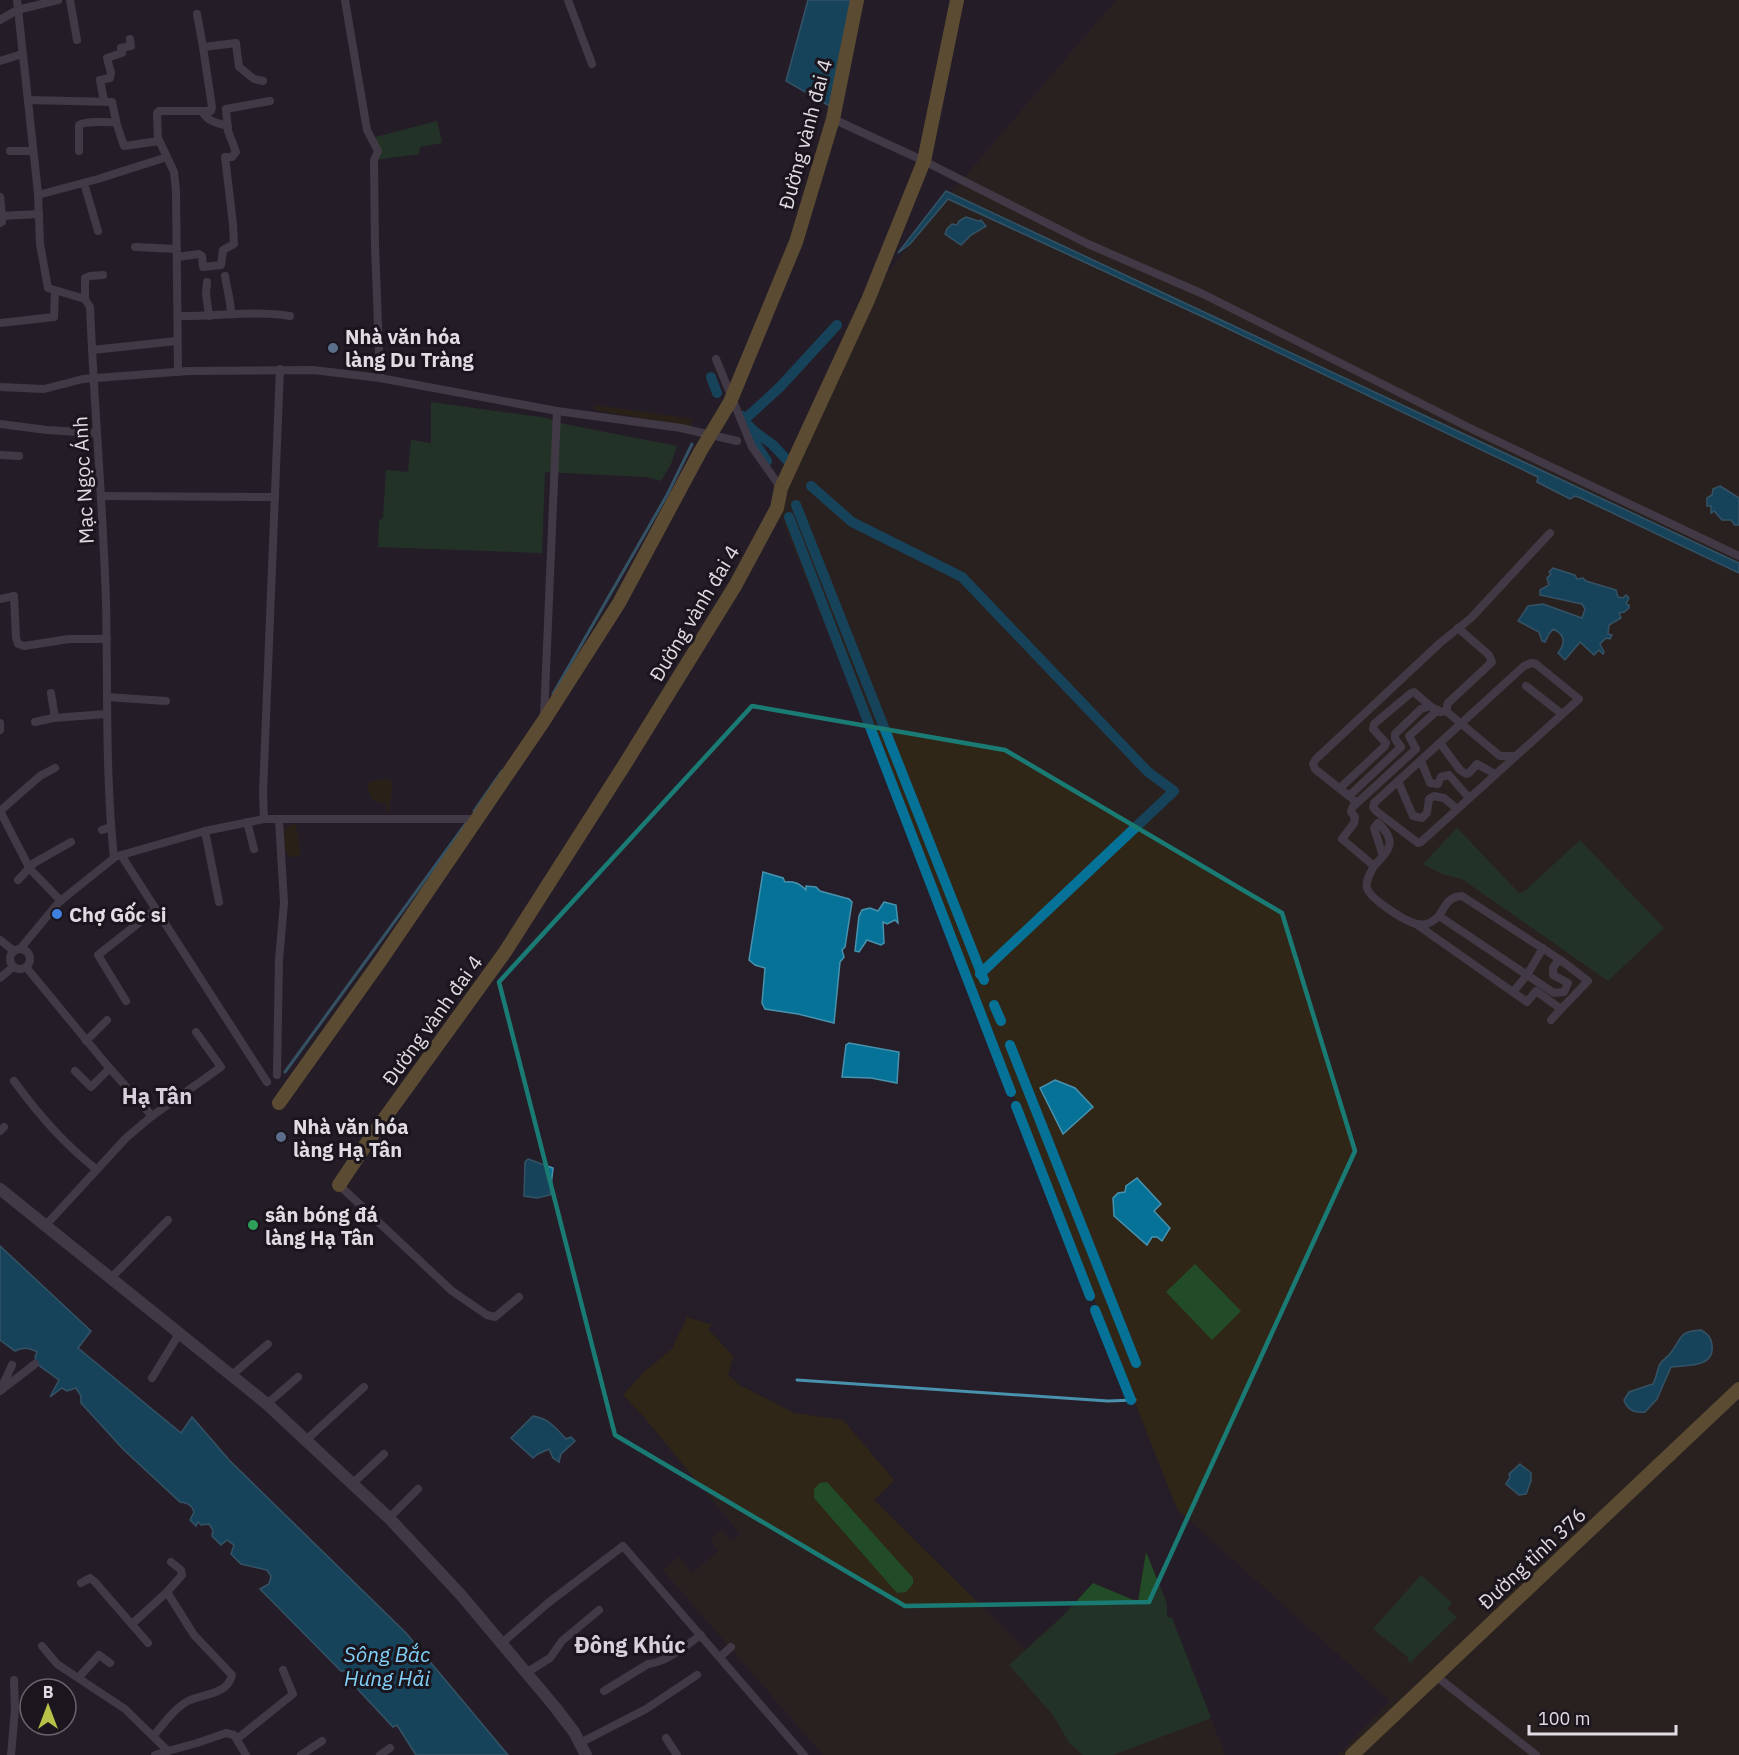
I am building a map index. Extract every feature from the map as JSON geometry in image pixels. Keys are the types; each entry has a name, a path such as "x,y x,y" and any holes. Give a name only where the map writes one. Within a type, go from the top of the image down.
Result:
{"main road":[{"name":"Đường vành đai 4","path":"279,1103 478,819 543,722 619,603 731,398 796,242 833,118 857,0"},
{"name":"Đường vành đai 4","path":"339,1185 505,952 735,586 777,508 781,488 868,300 924,161 957,0"},
{"name":"Đường tỉnh 376","path":"1352,1755 1739,1389"}],"street":[{"path":"16,0 38,195 40,244 47,286 49,289 85,299 85,278 103,275"},
{"path":"0,20 17,10 58,0"},
{"path":"70,0 77,40"},
{"path":"345,0 367,130 378,151 374,160 380,378"},
{"path":"568,0 592,64"},
{"path":"178,372 177,191 174,172 159,141 157,113 159,111 211,111 197,14"},
{"path":"104,101 100,80 110,78 107,58 122,53 121,48 131,46 130,39"},
{"path":"203,47 236,43 239,67 254,79 263,81"},
{"path":"0,61 22,54"},
{"path":"28,100 112,102 124,146 159,141"},
{"path":"135,248 199,254 202,256 203,267 221,265 223,250 234,244 231,235 225,157 232,157 236,153 228,126 226,109 270,101"},
{"path":"202,111 206,118 214,123 228,126"},
{"path":"833,118 1088,244 1203,294 1476,431 1739,556"},
{"path":"79,150 79,125 83,122 101,124 116,122"},
{"path":"10,151 32,152"},
{"path":"38,195 167,157"},
{"path":"84,183 98,231"},
{"path":"0,197 1,220 39,214"},
{"path":"225,276 231,300 231,314"},
{"path":"207,282 209,316"},
{"path":"0,323 54,317 55,291"},
{"name":"Mạc Ngọc Ánh","path":"85,299 90,307 101,496 107,697 106,829 118,856"},
{"path":"178,316 251,313 290,316"},
{"path":"92,350 177,341"},
{"path":"264,819 263,792 275,496 283,369 287,358"},
{"path":"716,359 746,434 756,453 781,488"},
{"path":"0,387 44,389 93,379 178,372 283,369 330,371 557,411 681,428 737,441"},
{"path":"543,722 557,411"},
{"path":"0,424 96,433"},
{"path":"0,454 19,456"},
{"path":"101,496 275,496"},
{"path":"1357,803 1315,769 1313,764 1316,759 1492,596 1550,533"},
{"path":"0,599 14,596 18,644 24,646 69,639 106,639"},
{"path":"1374,866 1342,839 1354,823 1352,808 1416,749 1409,736 1491,662 1489,655 1458,628"},
{"path":"1531,663 1536,664 1579,699 1562,714 1418,843 1373,807 1398,781 1524,666 1531,663"},
{"path":"1526,686 1562,714"},
{"path":"1340,788 1385,746 1386,743 1373,729 1374,724 1414,692 1500,756 1502,763 1498,772"},
{"path":"51,693 55,718"},
{"path":"107,697 166,700"},
{"path":"1349,796 1401,747 1395,739 1395,734 1421,709 1438,709"},
{"path":"35,722 107,714"},
{"path":"0,723 0,729"},
{"path":"1440,743 1460,770 1466,774 1472,771 1477,764 1498,772"},
{"path":"1500,756 1515,756"},
{"path":"1421,761 1430,783 1438,784 1441,777 1449,775 1469,798"},
{"path":"55,768 40,776 0,811 30,869 61,901"},
{"path":"1398,781 1413,816 1422,818 1427,813 1429,799 1434,796 1444,798 1457,809"},
{"path":"13,967 10,959 61,901 118,856 206,831 264,819 478,819"},
{"path":"277,1075 279,960 284,903 279,819"},
{"path":"248,822 254,849"},
{"path":"206,831 219,902"},
{"path":"18,880 34,863 71,842"},
{"path":"118,856 267,1082"},
{"path":"1383,856 1374,866 1366,883 1371,896 1381,905 1416,924 1527,1002 1536,991 1561,1009"},
{"path":"1416,924 1433,922 1448,901 1455,896 1462,896 1562,961 1588,981 1551,1020"},
{"path":"126,1001 98,955 155,910"},
{"path":"1439,916 1554,993 1564,992 1568,983 1553,975 1552,968 1557,962 1562,961"},
{"path":"0,940 17,950 26,951 29,956 26,967 20,969 13,967"},
{"path":"1513,992 1527,975 1543,948"},
{"path":"0,978 13,967"},
{"path":"26,967 86,1041 152,1116"},
{"path":"86,1041 107,1020"},
{"path":"45,1226 126,1138 152,1116 221,1067 196,1032"},
{"path":"75,1071 91,1087 110,1069"},
{"path":"14,1082 62,1138 96,1169"},
{"path":"339,1185 452,1290 487,1315 495,1317 519,1297"},
{"path":"0,1189 267,1404 389,1518 502,1643 555,1707 586,1755"},
{"path":"110,1279 168,1220"},
{"path":"152,1378 179,1334"},
{"path":"232,1375 268,1344"},
{"path":"0,1390 35,1364"},
{"path":"0,1390 12,1365"},
{"path":"267,1404 298,1377"},
{"path":"305,1441 364,1388"},
{"path":"352,1484 384,1454"},
{"path":"389,1518 418,1490"},
{"path":"502,1643 548,1603 623,1546 804,1755"},
{"path":"132,1624 182,1575 181,1570 171,1562"},
{"path":"81,1583 90,1578 95,1582 148,1643"},
{"path":"153,1736 181,1706 199,1697 212,1695 231,1678 232,1674 194,1635 167,1592"},
{"path":"526,1673 549,1658 562,1641 600,1610"},
{"path":"604,1690 648,1664 673,1654 701,1635"},
{"path":"42,1646 57,1664 125,1709 168,1751"},
{"path":"720,1657 731,1647"},
{"path":"79,1677 99,1655 110,1663"},
{"path":"237,1739 293,1694 283,1670"},
{"path":"580,1743 646,1709 698,1674"},
{"path":"1436,1676 1536,1755"},
{"path":"11,1755 15,1710 14,1680"},
{"path":"155,1755 226,1733 234,1735 246,1755"},
{"path":"666,1738 677,1755"},
{"path":"301,1755 322,1741"},
{"path":"380,1755 390,1748"}],"highlighted area":[{"path":"752,706 1005,750 1282,913 1355,1151 1149,1602 905,1606 615,1435 499,982"}],"shaded area":[{"path":"1116,0 1739,0 1739,1755 1338,1755 1390,1701 1177,1509 943,915 777,508 868,300 927,221"},
{"path":"687,1317 712,1325 708,1329 733,1356 728,1375 743,1388 794,1413 843,1420 894,1480 874,1500 1025,1649 1063,1616 1093,1583 1138,1602 1146,1552 1167,1604 1167,1617 1172,1618 1225,1755 823,1755 663,1570 679,1557 692,1573 719,1551 710,1540 722,1530 731,1541 740,1534 644,1417 623,1395 644,1372 672,1349"}],"green space":[{"path":"437,121 442,143 420,147 419,154 374,160 373,151 376,148 372,138"},
{"path":"431,402 547,418 564,424 677,446 671,464 661,481 647,477 545,472 542,553 378,547 379,521 383,518 386,470 408,472 411,440 431,443"},
{"path":"1458,827 1519,893 1525,891 1580,840 1664,928 1608,981 1462,879 1442,874 1423,864"},
{"path":"1195,1264 1241,1311 1212,1340 1166,1292"},
{"path":"827,1482 913,1578 913,1584 906,1592 897,1593 814,1498 814,1489 820,1483"},
{"path":"1146,1552 1167,1604 1167,1617 1172,1618 1211,1718 1113,1755 1083,1755 1070,1744 1053,1715 1009,1665 1063,1616 1093,1583 1138,1602"},
{"path":"1421,1575 1452,1603 1447,1609 1457,1617 1410,1663 1407,1660 1409,1658 1373,1629"}],"sand":[{"path":"595,405 693,419 690,426 594,410"},
{"path":"386,779 393,781 389,811 386,811 386,803 372,798 368,789 368,784 372,781"},
{"path":"292,824 296,825 301,856 290,857 285,851 282,833"}],"water":[{"path":"808,0 857,0 835,109 786,81"},
{"path":"946,191 1739,563 1739,573 1581,498 1575,496 1570,499 1537,482 1538,477 1214,322 948,199 910,244 898,253"},
{"path":"966,217 981,220 986,226 971,235 961,245 945,234 952,224 957,225"},
{"path":"1720,486 1739,498 1739,525 1735,525 1731,520 1722,520 1714,511 1711,513 1711,506 1707,506 1707,498 1712,495 1713,489"},
{"path":"1553,568 1575,575 1577,579 1583,578 1616,590 1618,597 1623,598 1626,595 1629,598 1626,604 1629,608 1619,613 1621,618 1609,625 1608,634 1612,635 1610,639 1606,638 1600,644 1603,654 1599,650 1594,655 1580,642 1565,660 1558,653 1563,642 1560,633 1553,629 1545,642 1542,641 1539,632 1518,621 1528,606 1543,604 1582,618 1585,609 1582,604 1540,595 1540,590 1549,585 1547,578"},
{"path":"763,872 783,878 785,882 796,883 806,890 806,886 816,887 820,891 849,899 852,902 845,947 842,950 844,957 840,962 834,1023 765,1009 762,1003 765,968 749,960"},
{"path":"884,902 896,905 898,923 895,920 887,924 883,922 884,943 881,945 867,940 859,952 855,951 859,916 862,910 870,908 878,911"},
{"path":"849,1043 899,1052 897,1083 871,1078 842,1077 846,1045"},
{"path":"1055,1080 1075,1088 1093,1107 1063,1134 1040,1088"},
{"path":"528,1159 553,1168 550,1195 537,1198 524,1196 525,1162"},
{"path":"1137,1178 1161,1204 1154,1211 1170,1228 1162,1241 1157,1237 1152,1237 1147,1245 1114,1216 1113,1198 1118,1193 1125,1192 1126,1186"},
{"name":"Sông Bắc Hưng Hải","path":"0,1246 91,1331 78,1348 181,1433 192,1417 230,1461 406,1633 508,1755 416,1755 397,1725 393,1727 350,1681 348,1671 341,1671 260,1589 269,1584 271,1576 267,1570 241,1564 231,1554 234,1545 227,1540 221,1545 212,1536 213,1530 209,1524 201,1525 198,1522 196,1526 190,1520 194,1512 191,1506 180,1502 124,1450 81,1403 81,1396 76,1388 67,1391 62,1388 50,1397 59,1380 37,1364 35,1357 37,1352 26,1348 15,1351 0,1340"},
{"path":"1701,1330 1711,1340 1712,1352 1709,1358 1699,1364 1671,1367 1657,1399 1645,1412 1629,1408 1624,1400 1629,1392 1653,1384 1660,1364 1681,1337 1688,1332"},
{"path":"533,1416 547,1421 566,1439 571,1437 575,1441 561,1454 559,1462 553,1458 549,1449 533,1458 511,1438"},
{"path":"1520,1464 1531,1473 1531,1481 1526,1494 1519,1495 1506,1484 1510,1477 1509,1474"}],"waterway":[{"path":"744,420 780,387 837,325"},
{"path":"711,377 717,393"},
{"path":"742,416 754,431 753,440 767,461"},
{"path":"754,431 773,445 787,460"},
{"path":"553,694 667,495 692,444"},
{"path":"811,486 852,522 962,577 1148,772 1174,791 980,974"},
{"path":"796,505 984,980"},
{"path":"789,517 1011,1092"},
{"path":"474,811 502,771"},
{"path":"285,1072 467,822"},
{"path":"994,1005 1001,1021"},
{"path":"1010,1045 1136,1363"},
{"path":"1016,1106 1090,1296"},
{"path":"1095,1310 1131,1400"},
{"path":"797,1380 1108,1401 1135,1400"}],"place":[{"name":"Nhà văn hóa làng Du Tràng","path":"333,348"},
{"name":"Chợ Gốc si","path":"57,914"},
{"name":"Nhà văn hóa làng Hạ Tân","path":"281,1137"},
{"name":"sân bóng đá làng Hạ Tân","path":"253,1225"}],"district":[{"name":"Hạ Tân","path":"157,1095"},
{"name":"Đông Khúc","path":"630,1644"}]}
